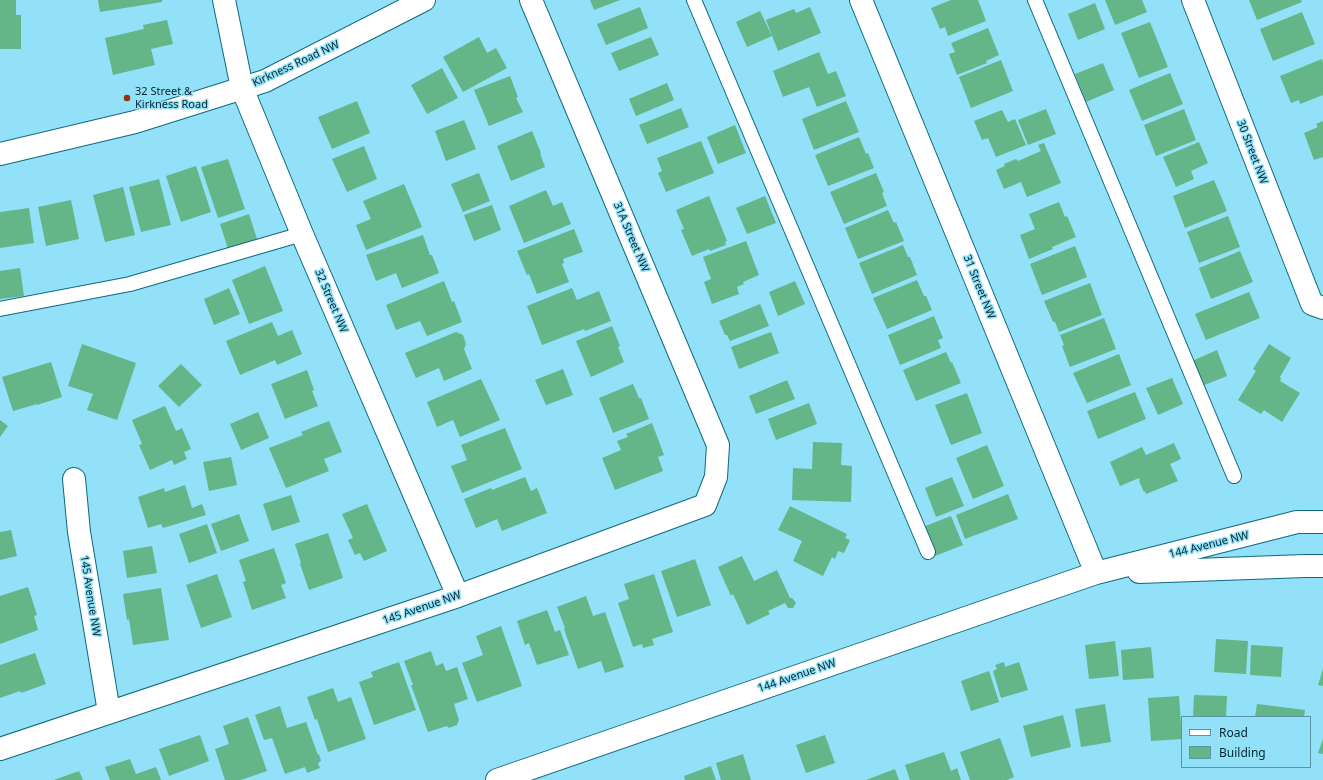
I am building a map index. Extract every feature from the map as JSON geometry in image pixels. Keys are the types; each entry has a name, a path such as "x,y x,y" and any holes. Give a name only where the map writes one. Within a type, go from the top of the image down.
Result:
{"street":[{"name":"32 Street NW","path":"224,0 242,88 302,234 458,596"},
{"name":"Kirkness Road NW","path":"0,154 135,122 265,81 424,0"},
{"name":"31A Street NW","path":"531,0 718,446 716,477"},
{"name":"31 Street NW","path":"861,0 1096,573"},
{"name":"30 Street NW","path":"1193,0 1317,306"},
{"name":"145 Avenue NW","path":"0,750 109,712 458,596 705,505 716,477"},
{"name":"145 Avenue NW","path":"74,479 79,532 109,712"},
{"name":"144 Avenue NW","path":"497,780 1096,573 1297,522 1323,522"},
{"name":"144 Avenue NW","path":"1096,573 1323,566"}],"lane":[{"path":"694,0 928,552"},
{"path":"1035,0 1234,476"},
{"path":"0,309 130,284 302,234"}],"building":[{"path":"0,0 16,0 16,15 21,15 21,49 0,49"},
{"path":"98,0 162,0 162,2 100,12"},
{"path":"590,0 620,0 594,10"},
{"path":"951,0 978,0 986,21 948,36 945,27 940,29 931,8"},
{"path":"1105,0 1142,0 1147,12 1115,25"},
{"path":"1249,0 1301,0 1302,2 1257,20"},
{"path":"1095,3 1105,29 1078,40 1068,14"},
{"path":"640,7 648,28 606,45 597,24"},
{"path":"810,7 821,33 778,51 766,20 794,9 796,13"},
{"path":"760,11 772,36 747,47 736,22"},
{"path":"1302,12 1315,44 1273,61 1260,29"},
{"path":"167,20 173,44 151,49 155,65 113,75 105,38 144,29 143,25"},
{"path":"1150,22 1168,67 1139,78 1121,33"},
{"path":"988,28 999,55 986,61 987,63 957,75 949,54 955,52 951,43"},
{"path":"479,37 487,53 496,48 507,68 463,92 443,57"},
{"path":"651,37 659,55 619,71 611,53"},
{"path":"819,52 828,74 836,71 846,96 817,107 809,87 783,97 773,71"},
{"path":"1322,59 1323,95 1300,104 1299,100 1291,103 1280,76"},
{"path":"1001,60 1013,91 971,108 959,77"},
{"path":"1103,63 1114,90 1086,102 1075,74"},
{"path":"442,68 458,98 427,114 411,85"},
{"path":"1170,73 1183,104 1142,121 1129,90"},
{"path":"510,76 518,97 516,98 523,112 489,126 474,90"},
{"path":"667,83 674,100 636,116 629,99"},
{"path":"357,101 370,133 332,149 318,117"},
{"path":"846,101 859,132 814,150 802,119"},
{"path":"681,108 689,127 647,144 639,125"},
{"path":"1046,109 1056,134 1028,145 1018,120"},
{"path":"1184,109 1196,140 1156,156 1144,125"},
{"path":"1002,110 1008,122 1015,119 1026,145 996,157 988,138 982,140 974,121"},
{"path":"464,120 476,149 446,161 435,131"},
{"path":"1323,121 1323,157 1314,160 1304,133 1318,127 1316,124"},
{"path":"735,125 746,153 718,164 707,137"},
{"path":"532,131 545,167 511,181 497,146"},
{"path":"859,137 874,168 828,186 815,155"},
{"path":"701,141 714,173 666,192 658,173 662,171 657,158"},
{"path":"1199,142 1208,163 1191,171 1194,179 1176,187 1163,157"},
{"path":"1044,143 1061,183 1027,197 1021,182 1004,189 996,170 1005,166 1004,164 1016,159 1018,161 1041,151 1038,145"},
{"path":"364,146 377,179 347,192 332,159"},
{"path":"228,159 245,209 218,218 201,167"},
{"path":"196,166 211,212 181,222 166,176"},
{"path":"479,173 490,201 463,212 451,184"},
{"path":"876,173 884,192 882,193 887,206 844,224 830,192"},
{"path":"159,179 171,225 141,232 129,187"},
{"path":"1214,180 1227,211 1185,228 1173,196"},
{"path":"404,184 422,227 366,250 356,225 371,219 363,201"},
{"path":"123,187 135,235 105,242 93,195"},
{"path":"546,190 553,206 562,202 571,224 524,243 509,206"},
{"path":"709,196 727,241 725,242 726,245 710,251 709,249 692,256 681,230 684,229 676,210"},
{"path":"765,196 776,223 747,234 736,208"},
{"path":"71,200 79,239 46,246 38,207"},
{"path":"1059,202 1076,237 1029,259 1020,235 1035,229 1029,214"},
{"path":"492,205 501,230 474,241 464,215"},
{"path":"29,208 34,243 0,248 0,212"},
{"path":"888,210 894,223 896,222 904,241 858,259 845,228"},
{"path":"249,214 257,239 228,249 220,224"},
{"path":"1228,216 1240,247 1199,263 1187,232"},
{"path":"574,229 583,252 563,259 564,263 562,264 569,282 537,294 517,251"},
{"path":"423,235 430,255 432,255 439,273 402,288 396,273 376,281 366,255"},
{"path":"746,241 759,275 743,282 744,284 737,287 739,294 712,304 704,282 711,279 703,257"},
{"path":"903,245 908,257 910,257 917,275 872,294 859,263"},
{"path":"1075,246 1087,277 1042,295 1030,264"},
{"path":"1240,251 1253,282 1211,299 1199,268"},
{"path":"265,266 283,311 249,324 232,280"},
{"path":"20,268 24,296 0,299 0,271"},
{"path":"917,280 932,310 887,329 873,298"},
{"path":"444,281 462,322 427,336 420,321 396,330 386,305"},
{"path":"795,281 805,304 778,316 769,292"},
{"path":"1090,283 1102,315 1059,332 1044,301"},
{"path":"229,288 240,314 214,325 204,299"},
{"path":"572,288 577,300 599,291 611,321 585,331 584,329 542,345 527,306"},
{"path":"1249,292 1260,318 1206,340 1195,314"},
{"path":"760,304 769,326 730,341 727,335 725,335 719,321"},
{"path":"934,316 943,338 938,340 941,348 900,365 888,335"},
{"path":"1104,318 1116,349 1070,367 1062,346 1064,345 1060,335"},
{"path":"272,322 278,336 292,330 302,354 277,365 275,360 240,375 226,341"},
{"path":"612,326 620,346 618,347 624,362 591,377 576,341"},
{"path":"456,332 463,335 466,344 464,349 472,369 444,381 439,368 416,378 405,353"},
{"path":"771,332 779,353 739,369 731,347"},
{"path":"82,344 136,363 117,420 87,410 93,394 68,386"},
{"path":"1269,344 1291,358 1280,377 1280,381 1300,393 1282,422 1264,410 1261,414 1238,400 1256,371 1253,369"},
{"path":"1217,350 1227,376 1202,386 1192,361"},
{"path":"946,352 961,383 916,401 903,370"},
{"path":"1119,354 1131,385 1087,403 1073,373"},
{"path":"51,362 62,397 13,411 2,377"},
{"path":"181,364 202,385 179,407 158,386"},
{"path":"563,369 573,395 546,405 535,380"},
{"path":"307,370 314,390 312,391 318,406 285,419 271,384"},
{"path":"1172,378 1183,404 1158,415 1146,388"},
{"path":"481,379 500,420 460,437 453,420 437,427 427,402"},
{"path":"787,380 795,399 756,414 749,396"},
{"path":"633,384 639,398 641,398 649,419 613,433 599,398"},
{"path":"1135,392 1146,419 1098,439 1087,411"},
{"path":"967,393 982,433 951,445 935,405"},
{"path":"809,403 817,424 776,440 768,419"},
{"path":"165,406 176,431 182,428 191,449 184,452 187,459 174,465 172,460 150,470 139,445 142,444 132,420"},
{"path":"258,412 269,438 241,450 230,424"},
{"path":"0,420 8,426 0,437"},
{"path":"329,421 342,452 324,459 329,471 286,488 269,448 303,435 301,432"},
{"path":"652,423 664,455 658,457 663,471 615,490 602,458 621,450 617,441 628,437 626,434"},
{"path":"505,428 522,469 462,493 451,466 467,460 461,445"},
{"path":"813,442 842,443 841,465 852,466 851,502 792,500 793,468 812,469"},
{"path":"1174,443 1181,459 1170,464 1178,481 1146,494 1139,481 1139,478 1120,486 1110,462 1142,447 1146,455"},
{"path":"987,445 1004,486 973,499 956,458"},
{"path":"231,457 237,485 209,491 203,462"},
{"path":"525,477 531,491 537,488 547,513 502,531 497,519 476,528 464,499"},
{"path":"952,477 964,506 936,517 925,488"},
{"path":"185,485 192,508 202,504 206,515 163,528 161,524 148,528 138,497 164,488 165,492"},
{"path":"1008,494 1018,519 965,539 956,515"},
{"path":"291,495 300,522 272,531 263,504"},
{"path":"367,504 387,551 364,561 360,553 355,555 348,540 353,538 342,514"},
{"path":"790,506 847,534 845,538 850,540 844,553 838,551 835,559 832,557 823,576 793,561 802,541 778,530"},
{"path":"239,514 249,541 221,551 211,524"},
{"path":"951,516 963,545 935,556 923,527"},
{"path":"207,524 217,553 189,563 179,534"},
{"path":"11,530 17,556 0,560 0,532"},
{"path":"328,533 343,578 309,590 295,544"},
{"path":"152,546 157,573 127,578 123,551"},
{"path":"274,548 286,583 281,585 286,598 252,610 243,582 246,581 239,560"},
{"path":"742,556 754,581 777,570 790,598 792,598 796,603 793,608 788,608 785,603 768,611 770,614 747,625 733,594 731,596 718,567"},
{"path":"695,559 711,605 677,617 661,571"},
{"path":"217,574 232,617 201,628 186,585"},
{"path":"654,574 673,632 652,639 654,645 643,648 642,644 633,647 618,603 629,599 624,584"},
{"path":"28,587 37,615 34,616 38,630 0,644 0,596"},
{"path":"161,588 169,640 133,645 123,594"},
{"path":"586,596 593,616 605,612 624,667 605,673 601,661 578,669 557,607"},
{"path":"547,610 555,632 560,630 569,655 537,665 529,643 525,645 517,621"},
{"path":"501,626 522,686 477,702 462,663 483,655 476,636"},
{"path":"1216,639 1248,641 1246,674 1214,672"},
{"path":"1115,641 1119,676 1089,679 1085,645"},
{"path":"1251,645 1283,647 1281,677 1250,675"},
{"path":"1151,647 1154,678 1123,680 1121,650"},
{"path":"431,651 436,666 443,663 446,671 457,667 468,699 454,704 459,720 457,725 449,728 447,726 428,732 404,661"},
{"path":"35,653 46,684 21,693 20,691 0,698 0,665"},
{"path":"399,662 416,710 374,725 359,682 373,677 371,672"},
{"path":"1004,662 1005,667 1019,662 1028,690 1001,698 993,671 997,669 995,665"},
{"path":"1323,669 1323,686 1318,685"},
{"path":"989,671 999,702 971,711 961,681"},
{"path":"333,688 338,702 351,697 366,739 328,752 317,719 315,720 307,697"},
{"path":"1194,695 1227,696 1226,716 1193,716"},
{"path":"1179,696 1181,739 1151,741 1148,698"},
{"path":"1105,704 1111,742 1081,747 1075,709"},
{"path":"1257,704 1305,710 1304,716 1255,716"},
{"path":"280,706 287,728 306,722 318,755 319,754 321,761 318,763 320,768 307,773 305,767 285,774 272,738 264,740 255,715"},
{"path":"1063,715 1071,747 1031,757 1023,726"},
{"path":"248,717 267,771 241,780 225,780 215,749 229,744 223,726"},
{"path":"200,735 209,761 169,776 159,749"},
{"path":"825,735 835,763 806,773 796,745"},
{"path":"1000,738 1014,777 1007,780 970,780 960,752"},
{"path":"1323,739 1323,754 1318,753"},
{"path":"944,752 951,771 957,768 961,780 910,780 905,765"},
{"path":"743,754 751,780 721,780 716,763"},
{"path":"130,759 136,774 156,767 161,780 110,780 105,767"},
{"path":"711,766 716,780 685,780 684,776"},
{"path":"895,769 899,780 866,780"},
{"path":"79,771 83,780 54,780"}],"place":[{"name":"32 Street & Kirkness Road","path":"127,98"}]}
